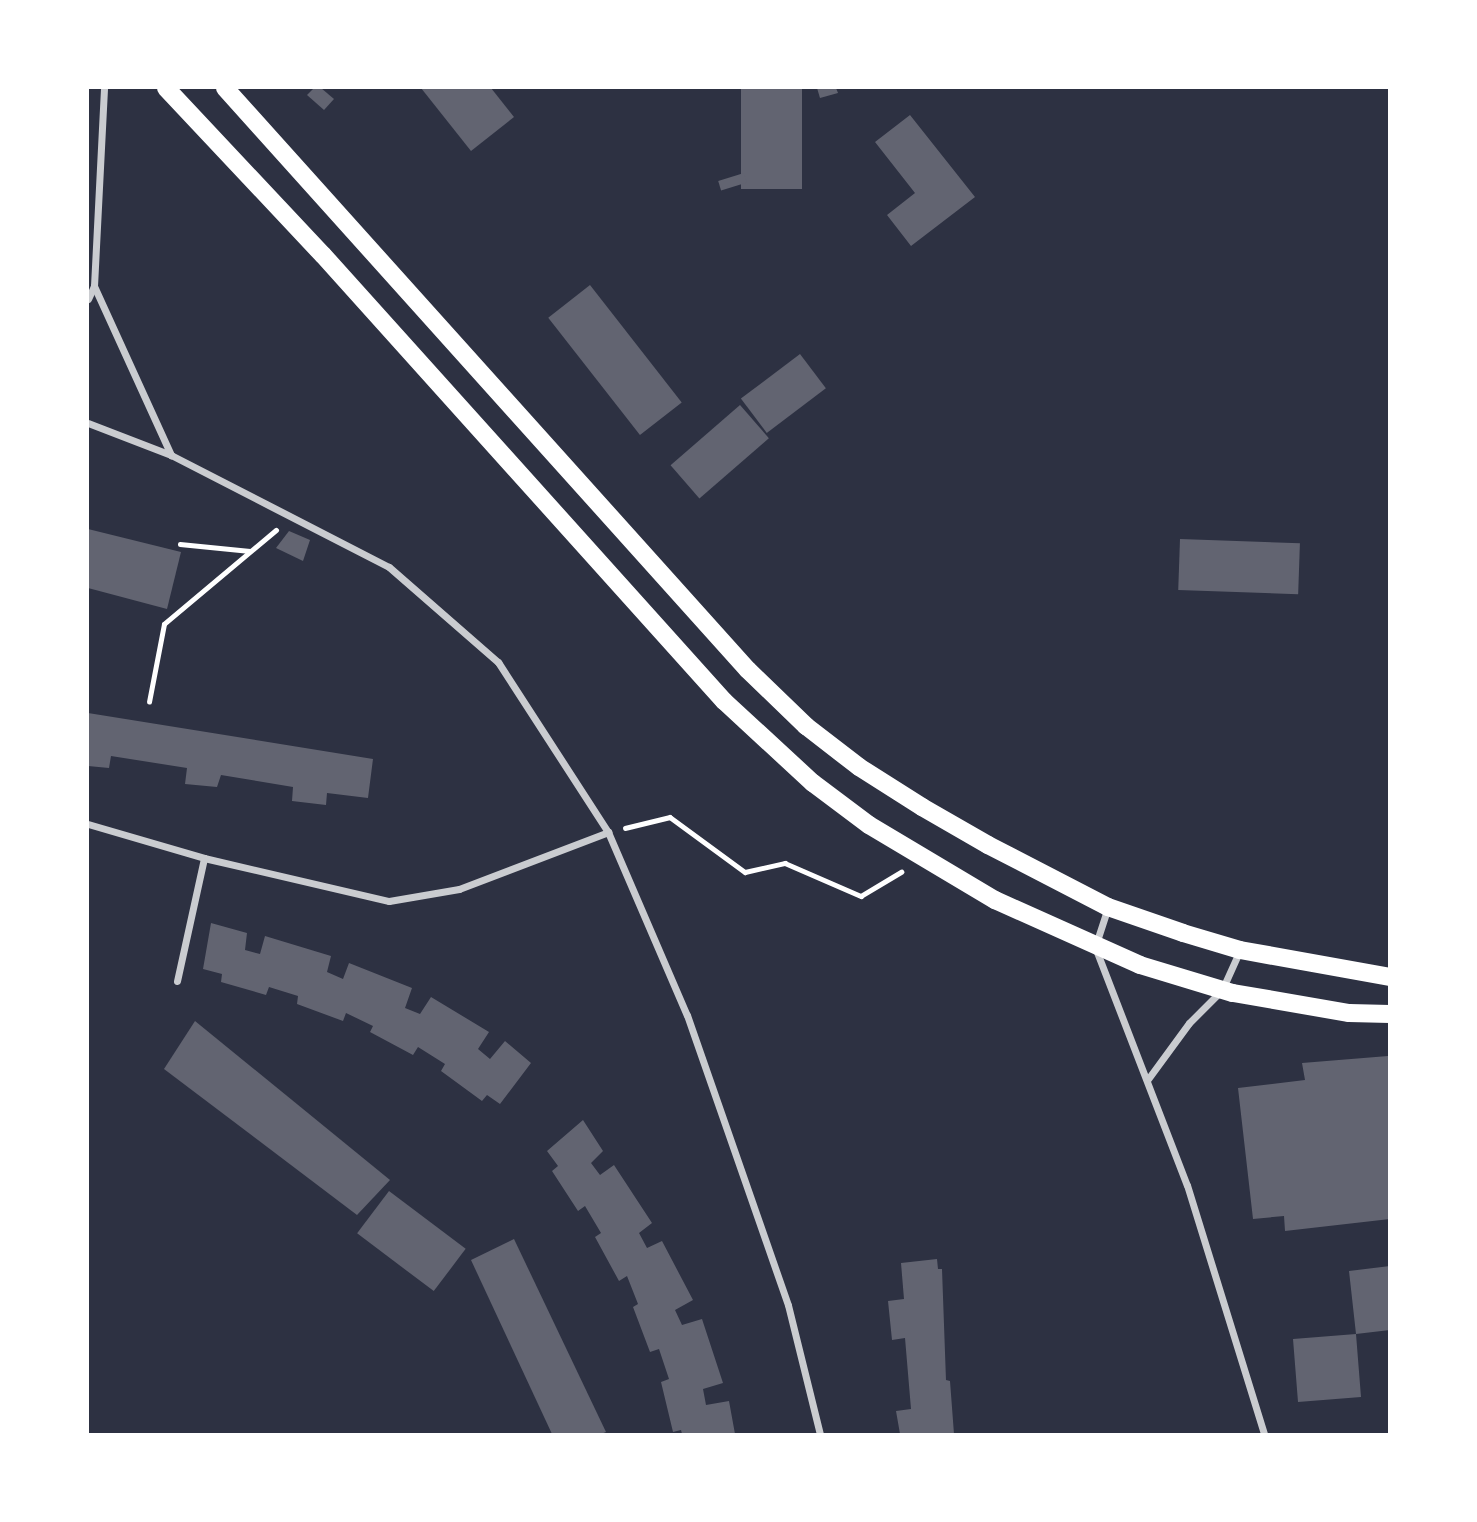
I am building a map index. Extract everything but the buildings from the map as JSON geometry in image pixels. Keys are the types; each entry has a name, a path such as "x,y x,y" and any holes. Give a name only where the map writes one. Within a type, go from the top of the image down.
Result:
{"main road":[{"path":"166,88 323,255 724,701 813,783 869,825 995,900 1095,947 1140,965 1222,990 1349,1013 1390,1014"},
{"path":"225,88 748,670 806,726 859,767 988,845 1108,907 1240,950 1390,977"}],"street":[{"path":"88,299 94,286 104,88"},
{"path":"94,286 171,455"},
{"path":"88,423 171,455 389,567 498,662 608,832 691,1028 788,1305 820,1434"},
{"path":"88,824 204,858 389,901 459,889 608,832"},
{"path":"177,981 204,858"},
{"path":"1108,907 1095,947 1187,1185 1264,1434"},
{"path":"1148,1079 1189,1023 1222,990 1240,950"}],"path":[{"path":"149,702 164,624 293,516"},
{"path":"180,544 251,551"},
{"path":"608,832 670,817 745,872 785,863 861,896 923,858"}]}
